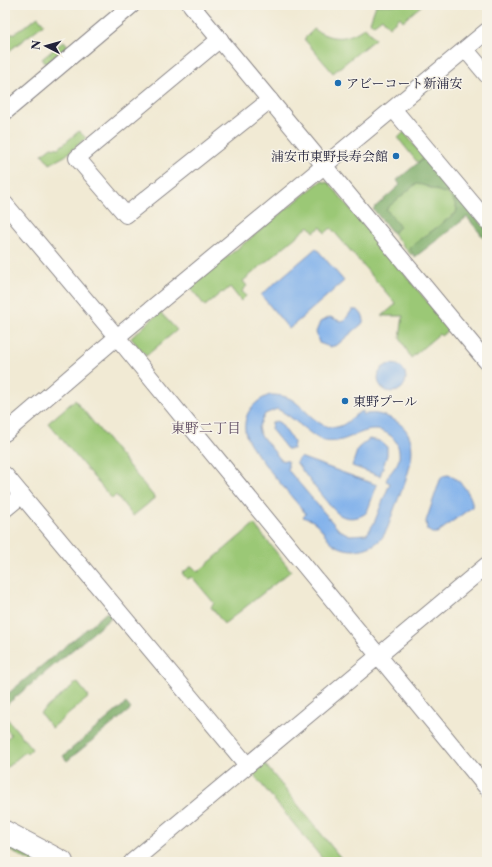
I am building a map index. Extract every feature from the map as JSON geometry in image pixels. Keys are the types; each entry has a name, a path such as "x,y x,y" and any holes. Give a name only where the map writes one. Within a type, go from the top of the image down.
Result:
{"street":[{"path":"5,112 132,5"},
{"path":"191,5 487,362"},
{"path":"5,434 117,337 487,32"},
{"path":"220,39 78,158 126,215 270,100"},
{"path":"466,50 487,75"},
{"path":"394,110 487,222"},
{"path":"5,204 379,654 431,722 487,788"},
{"path":"5,475 247,765"},
{"path":"5,509 22,495"},
{"path":"132,862 379,654 487,566"},
{"path":"5,832 62,862"}],"green space":[{"path":"376,5 422,5 403,21 400,17 389,27 382,18 373,25 370,22"},
{"path":"38,17 44,24 9,51 5,47 5,36 15,33"},
{"path":"365,27 375,39 333,73 304,39 314,29 327,36 346,37"},
{"path":"64,41 68,46 46,64 42,59"},
{"path":"79,131 86,138 65,156 50,164 42,154 51,147 59,148"},
{"path":"404,132 424,158 418,163 398,138"},
{"path":"424,158 487,230 487,242 467,217 415,257 409,248 456,213 457,209 451,194 425,186 416,184 386,209 400,227 393,233 373,209 400,185 397,180"},
{"path":"428,170 462,211 411,255 377,214"},
{"path":"321,181 329,183 450,329 441,336 439,334 411,358 400,338 403,316 382,316 396,304 331,228 325,233 321,227 314,232 309,226 243,281 247,286 242,291 246,296 241,301 230,287 205,306 190,287"},
{"path":"160,312 177,330 146,356 131,338"},
{"path":"75,400 155,498 133,516 116,495 112,499 48,423"},
{"path":"254,524 291,571 224,624 211,607 214,603 192,577 187,579 182,573 192,566 198,572"},
{"path":"107,612 112,617 5,706 5,696"},
{"path":"77,682 89,697 52,728 40,713"},
{"path":"126,703 131,709 67,761 63,756"},
{"path":"5,716 32,749 27,754 25,752 5,769 5,740 11,735 5,727"},
{"path":"264,763 344,862 325,862 253,774"},
{"path":"5,840 47,862 32,862 5,848"}],"water":[{"path":"316,248 344,281 289,329 261,295"},
{"path":"352,310 358,310 363,316 364,320 362,324 337,345 330,347 319,343 316,332 320,322 330,317 340,321 345,320"},
{"path":"392,364 402,368 406,378 402,388 392,392 382,388 378,378 382,368"},
{"path":"270,395 289,398 319,422 331,427 341,426 356,414 363,411 363,415 380,415 390,418 402,426 409,435 412,446 409,471 387,529 383,537 377,543 359,550 349,550 338,547 330,541 311,520 303,517 306,514 255,452 246,435 245,422 247,416 254,405","holes":["277,409 315,436 325,441 342,440 366,431 374,430 383,431 395,440 398,446 399,458 395,467 387,478 386,481 390,483 374,523 367,534 350,535 339,530 288,470 288,461 281,460 260,434 258,428 265,414"]},
{"path":"276,421 280,423 294,442 293,449 287,449 271,429 272,423"},
{"path":"369,439 380,441 387,447 387,455 380,476 352,466 358,448"},
{"path":"300,457 377,485 367,512 361,516 350,518 343,517 336,512 296,462"},
{"path":"448,475 457,480 465,488 471,498 472,507 437,533 432,533 427,530 426,521 440,480 443,476"}],"place":[{"name":"アビーコート新浦安","path":"338,83"},
{"name":"浦安市東野長寿会館","path":"396,156"},
{"name":"東野プール","path":"345,401"}],"district":[{"name":"東野二丁目","path":"206,428"}]}
